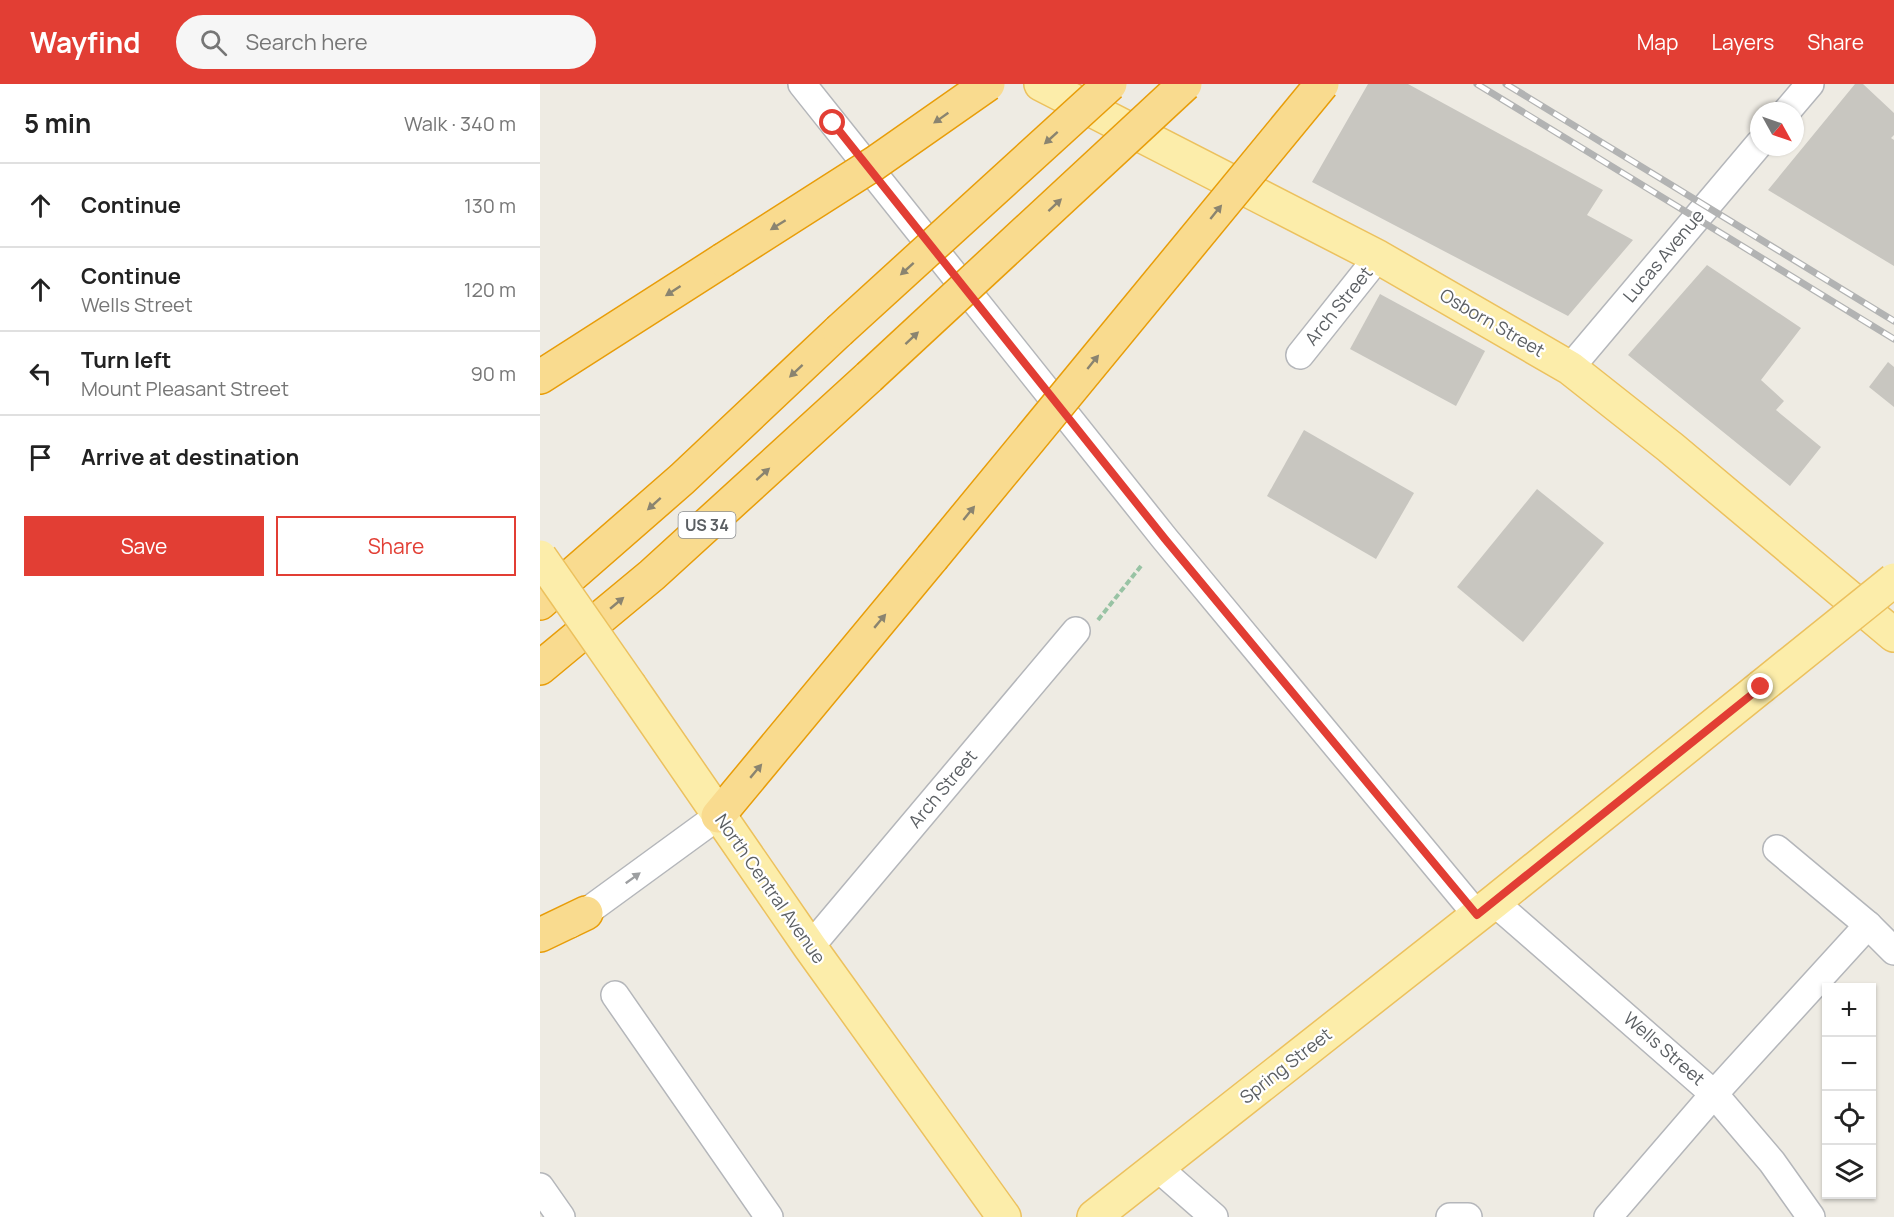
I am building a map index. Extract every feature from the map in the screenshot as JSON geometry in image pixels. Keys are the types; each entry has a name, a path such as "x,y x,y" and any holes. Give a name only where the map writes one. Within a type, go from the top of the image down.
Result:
{"highway":[{"path":"540,377 885,157 988,84"},
{"name":"US 34","path":"540,603 682,478 839,331 1110,84"},
{"name":"US 34","path":"540,668 652,575 1185,84"},
{"path":"718,816 1322,84"},
{"path":"540,935 586,913"}],"main road":[{"name":"Osborn Street","path":"1041,84 1378,257 1570,368 1670,447 1894,635"},
{"name":"North Central Avenue","path":"540,557 810,947 1004,1217"},
{"name":"Spring Street","path":"1094,1217 1485,908 1894,580"}],"street":[{"path":"1795,102 1810,84"},
{"name":"Wells Street","path":"804,85 1165,539 1485,908 1714,1094 1772,1162 1811,1217"},
{"name":"Lucas Avenue","path":"1570,368 1750,155"},
{"name":"Arch Street","path":"1300,355 1378,257"},
{"name":"Arch Street","path":"810,947 1086,627"},
{"path":"540,945 718,816"},
{"path":"1777,849 1868,925 1894,951"},
{"path":"1608,1217 1714,1094 1868,925"},
{"path":"615,995 769,1217"},
{"path":"1157,1167 1214,1217"},
{"path":"540,1187 561,1217"},
{"path":"1450,1217 1468,1217"}],"path":[{"path":"1086,627 1141,566"}],"building":[{"path":"1368,84 1408,84 1603,190 1587,215 1633,240 1568,316 1312,182"},
{"path":"1855,84 1863,84 1894,113 1894,135 1891,138 1894,140 1894,266 1768,190 1796,156 1804,156 1804,146"},
{"path":"1707,265 1801,328 1761,380 1784,401 1776,410 1821,447 1790,486 1628,355"},
{"path":"1380,294 1485,351 1456,406 1350,349"},
{"path":"1888,362 1894,367 1894,407 1869,387"},
{"path":"1304,430 1414,493 1376,559 1267,496"},
{"path":"1537,489 1604,543 1523,642 1457,587"}],"railway":[{"path":"1477,84 1894,339"},
{"path":"1506,84 1894,321"}],"route":[{"path":"833,123 1165,539 1477,915 1761,687"}]}
